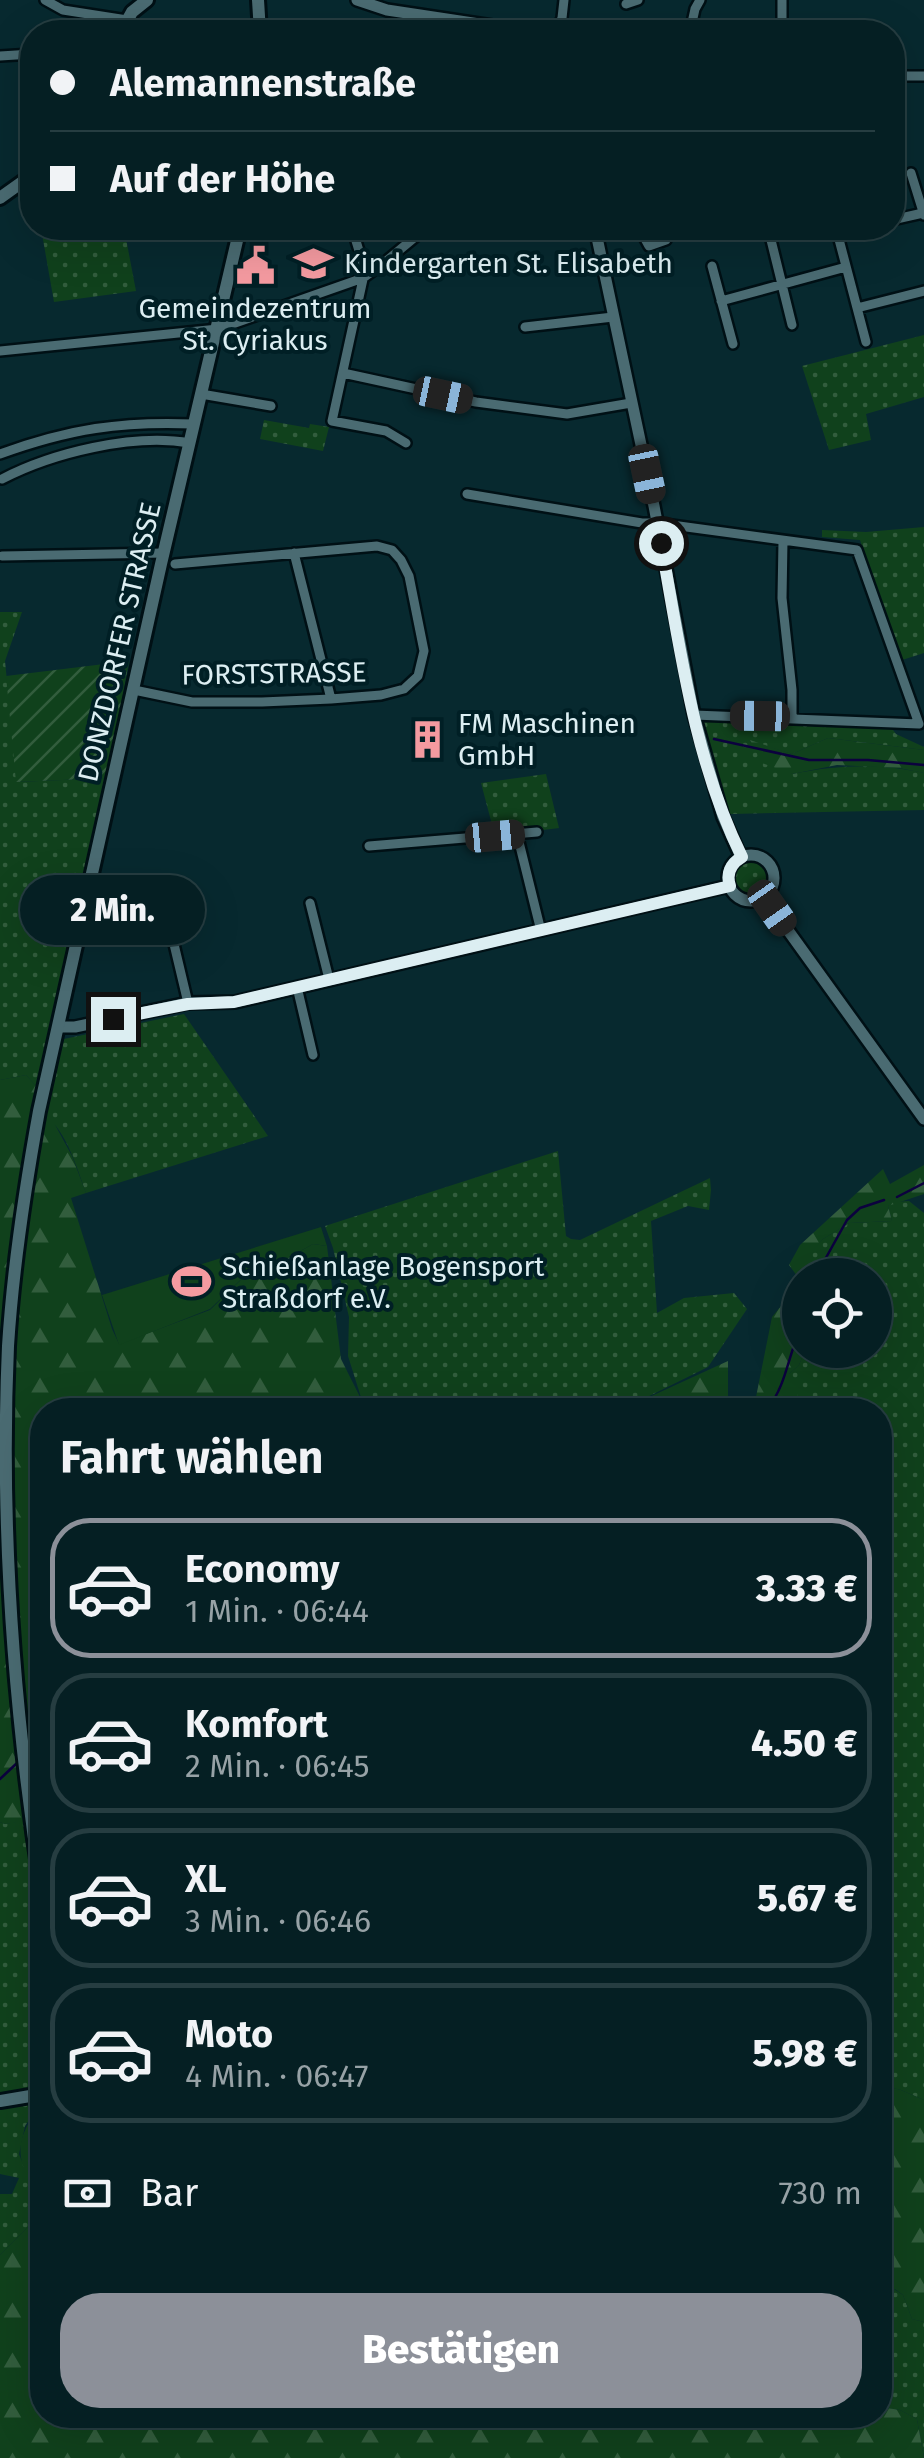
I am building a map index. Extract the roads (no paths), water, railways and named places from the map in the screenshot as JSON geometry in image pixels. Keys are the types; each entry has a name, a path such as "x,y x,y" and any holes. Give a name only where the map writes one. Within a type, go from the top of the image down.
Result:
{"main road":[{"path":"127,20 147,0"},
{"name":"DONZDORFER STRASSE","path":"30,1807 8,1572 8,1346 13,1292 31,1156 48,1069 134,690 170,558 194,424 237,240"},
{"path":"0,2101 30,2096"}],"street":[{"path":"45,0 62,10 101,20"},
{"path":"357,0 469,20"},
{"path":"626,4 638,0"},
{"path":"911,173 924,214"},
{"path":"356,240 365,270 332,420 386,431 406,443"},
{"path":"0,351 218,329 363,278 412,240"},
{"path":"597,240 694,715 718,802 742,857"},
{"path":"646,240 649,246 666,240"},
{"path":"771,240 792,325"},
{"path":"839,240 866,342"},
{"path":"712,266 733,344"},
{"path":"721,301 846,267"},
{"path":"857,308 924,290"},
{"path":"526,327 613,318"},
{"path":"342,373 476,402 567,414 632,403"},
{"path":"201,394 271,406"},
{"path":"0,454 87,428 194,424"},
{"path":"2,479 46,458 92,448 141,441 190,443"},
{"path":"467,494 642,524 657,522 857,550 919,724 694,715"},
{"path":"782,541 782,598 792,718"},
{"name":"FORSTSTRASSE","path":"2,556 170,558 377,546 392,550 401,560 424,651 418,676 404,689 331,700 192,702 134,690"},
{"path":"294,553 331,700"},
{"path":"369,846 537,832"},
{"path":"517,834 541,931"},
{"path":"756,856 771,866 773,885 764,897 744,900 730,886 729,872 742,857 756,856"},
{"path":"59,1028 188,1004 234,1002 730,886"},
{"path":"764,897 924,1119"},
{"path":"310,904 328,979"},
{"path":"173,940 188,1004"},
{"path":"297,987 313,1055"}],"waterway":[{"path":"714,739 809,760 924,765"},
{"path":"897,1197 924,1183"},
{"path":"826,1258 847,1220 860,1208 884,1200"},
{"path":"775,1398 787,1368"},
{"path":"0,1779 17,1763"}],"place":[{"name":"Kindergarten St. Elisabeth","path":"314,263"},
{"name":"Gemeindezentrum St. Cyriakus","path":"255,266"},
{"name":"FM Maschinen GmbH","path":"428,739"},
{"name":"Schießanlage Bogensport Straßdorf e.V.","path":"192,1282"}]}
